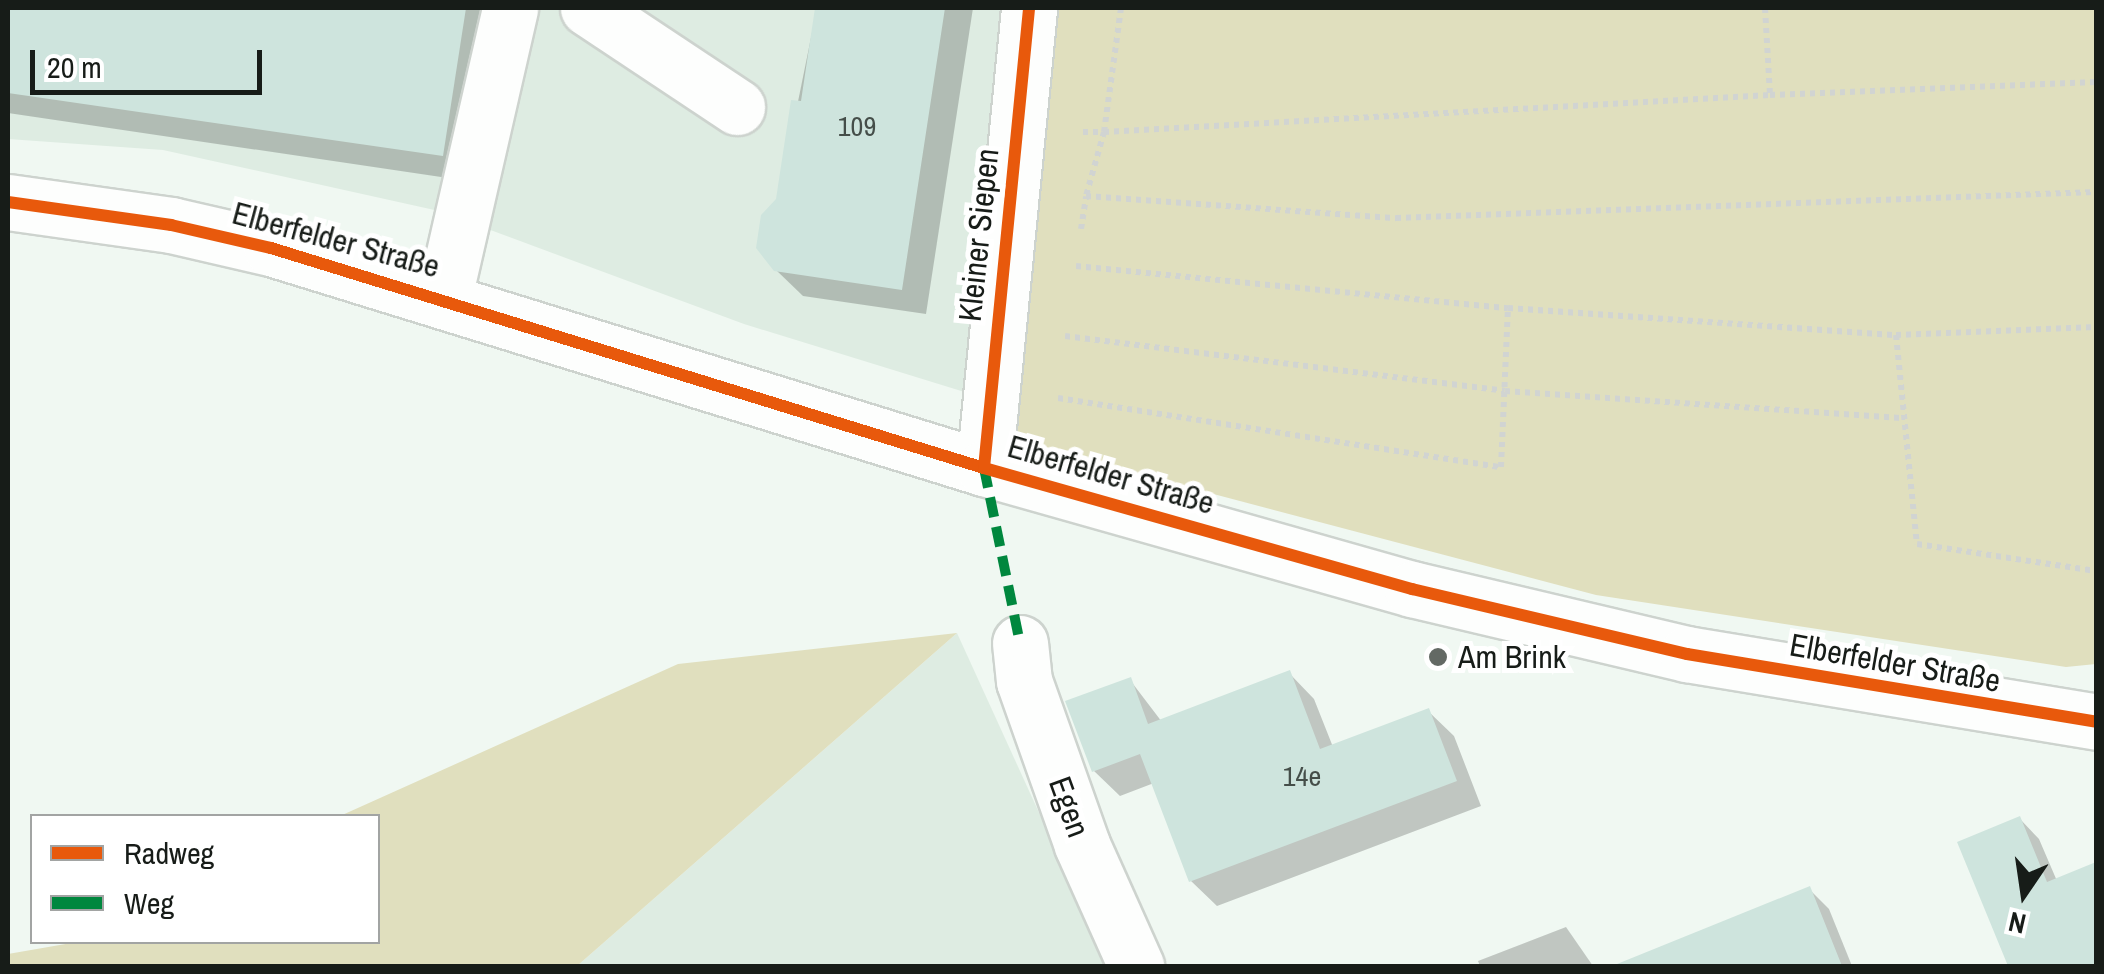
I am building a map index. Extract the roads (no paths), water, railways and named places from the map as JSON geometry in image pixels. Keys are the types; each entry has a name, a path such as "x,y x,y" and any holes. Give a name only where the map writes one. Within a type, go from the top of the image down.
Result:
{"main road":[{"path":"444,297 510,8"},
{"path":"588,8 737,107"},
{"name":"Kleiner Siepen","path":"984,468 1029,8"},
{"name":"Elberfelder Straße","path":"8,202 171,225 444,297 984,468 1412,588 1687,654 2096,722"},
{"name":"Egen","path":"1020,642 1024,680 1082,846 1136,966"}],"place":[{"name":"Am Brink","path":"1438,657"}]}
